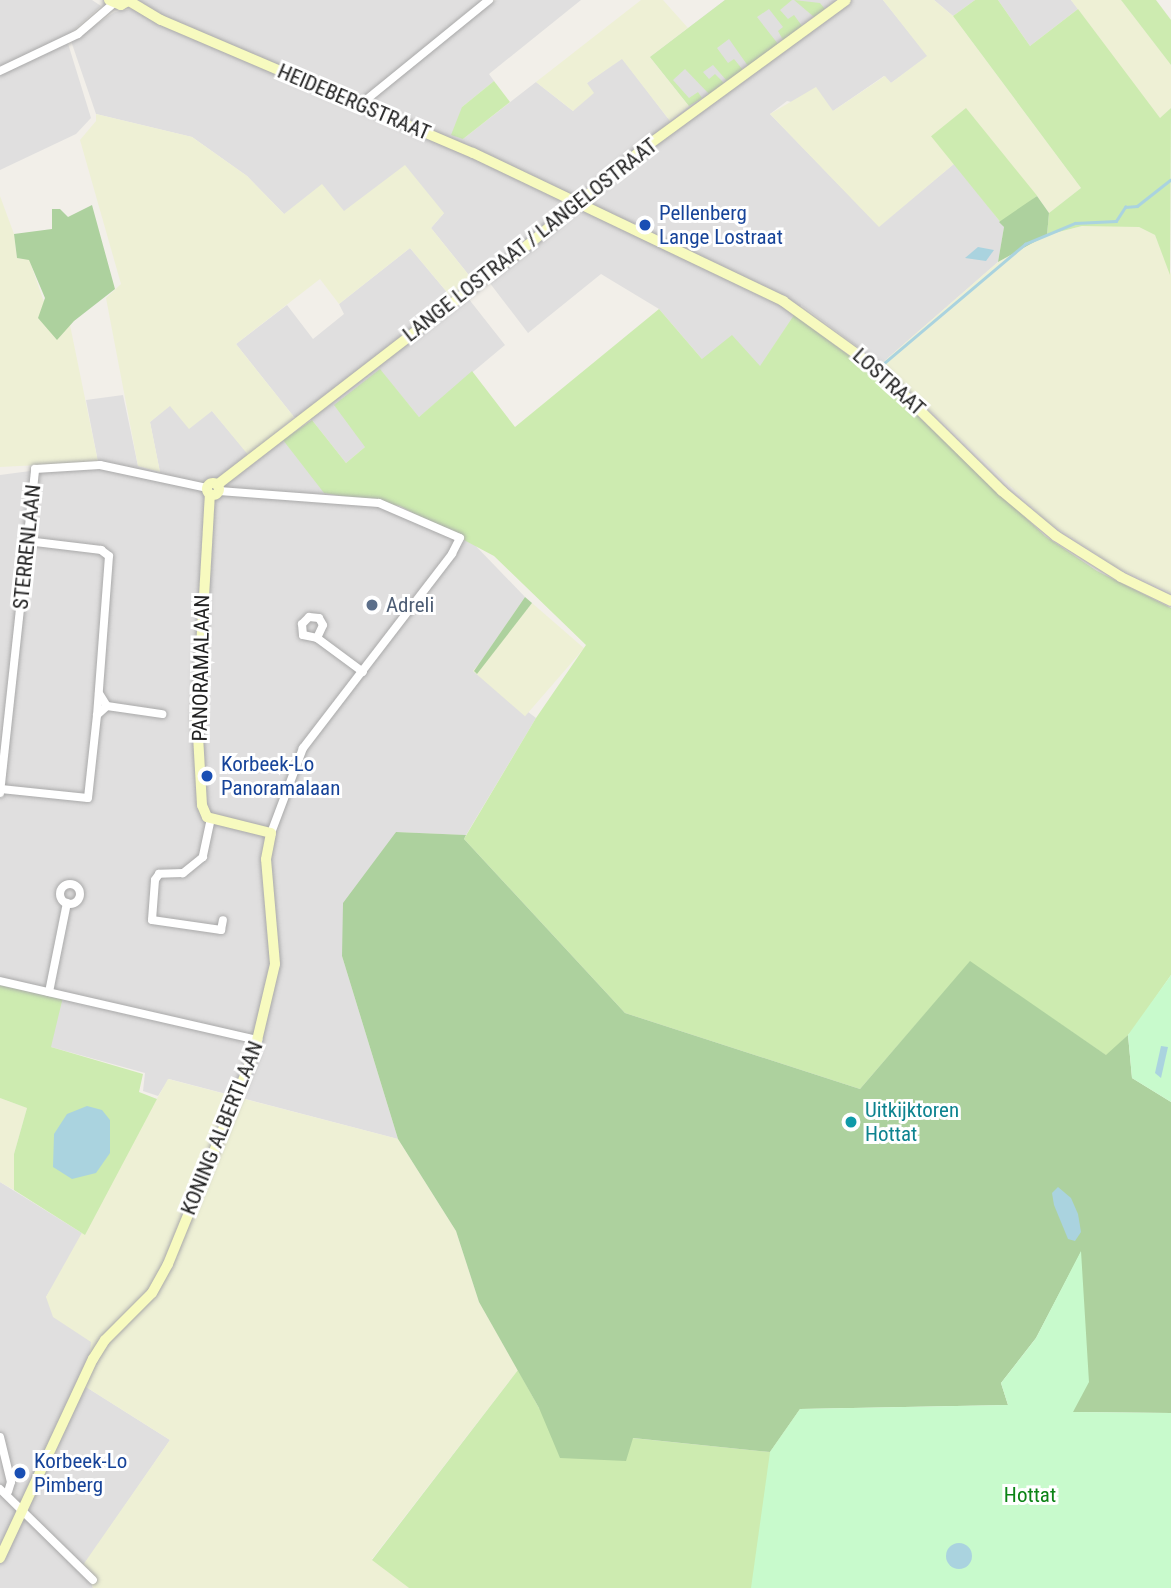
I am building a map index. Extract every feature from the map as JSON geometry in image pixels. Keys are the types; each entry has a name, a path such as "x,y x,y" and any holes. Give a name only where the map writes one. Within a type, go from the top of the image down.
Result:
{"street":[{"path":"361,104 489,0"},
{"name":"LANGE LOSTRAAT / LANGELOSTRAAT","path":"213,489 580,203 644,148 846,0"},
{"name":"HEIDEBERGSTRAAT","path":"111,2 129,1 161,20 361,104 580,203"},
{"path":"0,71 78,34 111,2"},
{"name":"LOSTRAAT","path":"580,203 723,269 808,316 880,371 1002,491 1056,536 1121,577 1171,601"},
{"name":"STERRENLAAN","path":"0,791 35,468 111,466 213,489"},
{"name":"KONING ALBERTLAAN","path":"0,1558 99,1347 159,1284 258,1040 276,951 266,859 271,832 303,748 363,672 460,538 379,503 213,489"},
{"name":"PANORAMALAAN","path":"211,818 203,810 197,718 213,489"},
{"path":"0,791 88,798 97,715 109,556 101,550 27,541"},
{"path":"317,638 363,672"},
{"path":"99,693 107,706"},
{"path":"107,706 162,714"},
{"path":"97,715 107,706"},
{"path":"223,920 221,930 152,920 155,880 159,874 183,873 203,858 211,818 271,832"},
{"path":"49,992 67,903"},
{"path":"0,981 258,1040"},
{"path":"0,1437 11,1482 4,1491 93,1580"}],"shaded area":[{"path":"0,0 92,0 101,6 66,37 91,118 76,134 0,170"},
{"path":"139,0 483,0 453,23 457,29 496,0 581,0 489,74 494,81 462,107 463,139 536,82 573,111 587,83 622,58 670,121 689,106 650,57 725,0 883,0 928,56 891,83 884,76 833,111 787,101 770,114 879,226 955,163 1004,227 998,262 881,364 801,305 760,367 702,359 659,309 601,274 528,333 489,282 468,298 505,345 419,417 380,370 365,447 346,463 312,420 294,417 236,344 287,305 313,339 344,314 339,304 410,248 451,297 472,279 431,228 444,213 284,214 247,176 192,137 96,114 71,41 115,12 132,9"},
{"path":"934,0 975,0 953,16"},
{"path":"998,0 1071,0 1078,9 1030,46"},
{"path":"123,395 138,466 160,472 150,422 170,405 212,411 249,455 279,435 380,501 471,541 525,597 474,671 536,718 466,835 396,832 342,956 398,1139 169,1079 158,1096 143,1091 145,1073 51,1047 0,983 0,475 98,462 86,400"},
{"path":"0,1182 85,1235 46,1297 92,1342 86,1387 170,1440 84,1565 93,1588 0,1588"}],"green space":[{"path":"641,0 663,0 688,28 650,57 689,106 670,121 622,59 587,83 594,93 573,111 536,82"},
{"path":"725,0 792,0 780,10 788,19 794,15 802,26 783,40 778,31 783,27 769,9 757,17 778,44 748,66 729,39 717,48 728,63 734,59 743,70 727,81 713,65 703,72 709,79 715,74 724,83 709,94 685,69 673,80 689,98 698,92 702,98 689,106 650,57"},
{"path":"794,0 820,3 825,9 814,17"},
{"path":"883,0 934,0 953,16 1081,188 1049,213 1037,196 931,135 955,163 879,227 770,114 816,87 833,111 885,76 891,83 927,56"},
{"path":"975,0 998,0 1030,46 1078,9 1160,118 1171,108 1170,275 1155,235 1139,227 1082,226 1047,235 1049,213 1081,188 953,16"},
{"path":"1071,0 1121,0 1171,65 1171,108 1160,119"},
{"path":"1121,0 1156,0 1171,20 1171,65"},
{"path":"494,81 510,102 463,139 451,135 462,107"},
{"path":"966,108 1037,196 1002,224 931,136"},
{"path":"96,114 192,137 247,176 284,214 322,184 344,211 405,165 444,213 431,228 472,279 451,297 410,248 339,304 320,279 236,344 294,417 249,456 212,411 189,429 170,406 150,422 160,472 138,466 106,298 121,284 80,140 96,121"},
{"path":"0,196 14,234 17,258 29,259 57,339 70,325 98,462 0,467"},
{"path":"1037,196 1049,213 1047,235 998,262 1004,227 999,222"},
{"path":"92,205 115,289 74,321 57,340 38,318 45,298 29,260 17,258 14,234 52,229 52,209 60,209 68,217"},
{"path":"1112,224 1139,227 1155,235 1171,274 1171,593 1116,567 1048,522 881,364 998,262 1047,235 1082,226"},
{"path":"659,309 702,359 732,335 760,366 794,315 870,371 1045,536 1097,571 1171,608 1171,975 1133,1030 1107,1056 970,962 860,1089 625,1013 464,839 536,718 586,645 494,556 400,506 324,493 283,440 312,420 346,463 365,447 334,405 380,369 419,417 472,371 515,427"},
{"path":"525,597 532,603 477,674 474,671"},
{"path":"532,603 584,648 525,716 473,671"},
{"path":"396,832 466,835 464,839 625,1013 860,1089 970,961 1106,1055 1128,1035 1132,1078 1171,1102 1171,1413 1073,1412 1081,1252 1036,1338 1001,1383 1008,1405 800,1409 770,1452 633,1438 626,1461 560,1458 539,1408 479,1302 456,1231 398,1139 342,956 343,903"},
{"path":"1171,975 1171,1102 1132,1078 1128,1035"},
{"path":"0,983 63,997 51,1047 143,1074 139,1092 157,1099 85,1235 14,1190 14,1154 27,1108 0,1098"},
{"path":"168,1079 398,1139 456,1231 479,1302 518,1370 372,1559 409,1588 93,1588 83,1565 170,1440 86,1387 91,1342 53,1317 46,1297"},
{"path":"0,1098 27,1108 14,1154 14,1190 0,1182"},
{"name":"Hottat","path":"1081,1251 1089,1382 1073,1412 1171,1413 1171,1588 751,1588 770,1452 800,1409 1008,1405 1001,1383 1036,1338"},
{"path":"518,1370 539,1408 632,1438 770,1452 800,1409 881,1588 409,1588 372,1560"}],"water":[{"path":"978,247 994,250 986,261 965,258"},
{"path":"1161,1046 1168,1047 1161,1078 1155,1073"},
{"path":"87,1106 102,1110 110,1120 110,1153 96,1173 72,1179 53,1167 54,1134 67,1114"},
{"path":"1058,1187 1071,1198 1078,1214 1081,1232 1075,1241 1068,1239 1054,1205 1052,1193"},
{"path":"959,1543 968,1547 972,1556 968,1565 959,1569 950,1565 946,1556 950,1547"}],"waterway":[{"path":"883,364 1025,244 1075,223 1116,221 1125,207 1137,206 1170,180"}],"place":[{"name":"Pellenberg Lange Lostraat","path":"645,225"},
{"name":"Adreli","path":"372,605"},
{"name":"Korbeek-Lo Panoramalaan","path":"207,776"},
{"name":"Uitkijktoren Hottat","path":"851,1122"},
{"name":"Korbeek-Lo Pimberg","path":"20,1473"}]}
